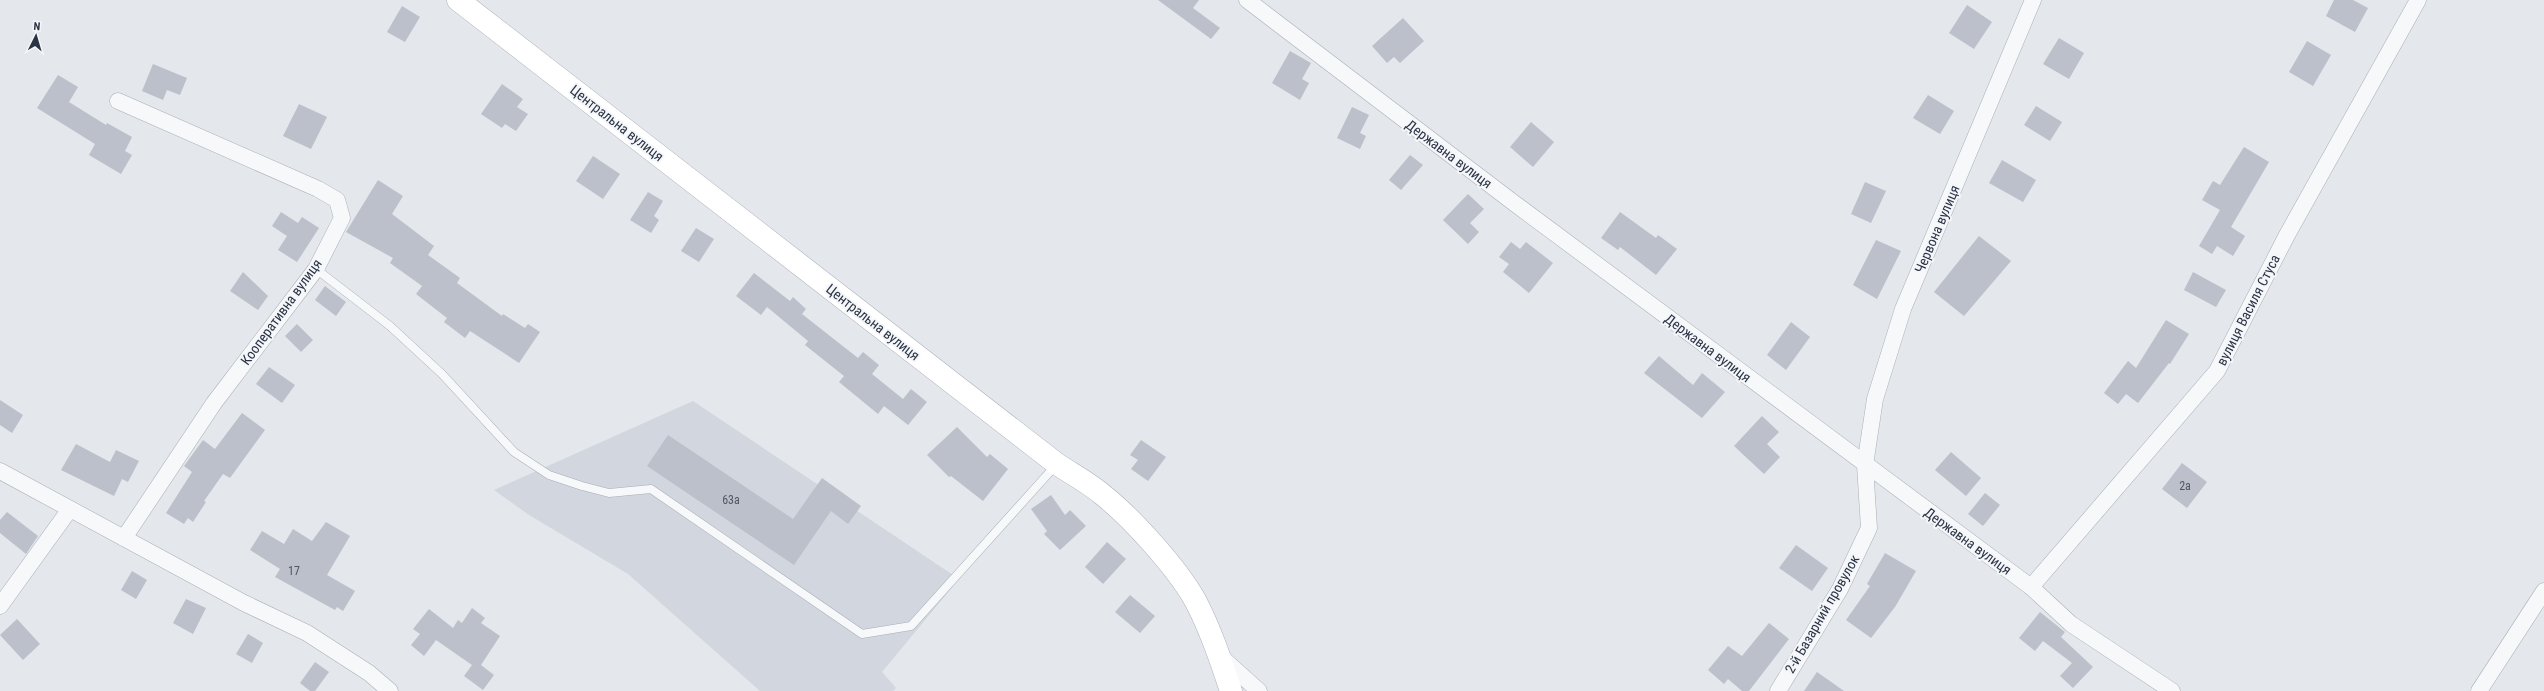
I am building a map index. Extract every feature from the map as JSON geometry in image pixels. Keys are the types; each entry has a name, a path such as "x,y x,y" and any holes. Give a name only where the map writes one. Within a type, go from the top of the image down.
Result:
{"main road":[{"name":"Центральна вулиця","path":"458,0 1057,464 1103,495 1170,566 1195,600 1231,691"}],"street":[{"name":"Державна вулиця","path":"1247,0 1514,203 2031,587 2071,624 2172,691"},
{"name":"Червона вулиця","path":"1865,465 1875,399 1903,310 2032,0"},
{"name":"вулиця Василя Стуса","path":"2031,587 2217,371 2287,235 2418,0"},
{"name":"Кооперативна вулиця","path":"118,101 233,150 337,200 342,218 316,269 214,403 124,538"},
{"name":"2-й Базарний провулок","path":"1778,691 1840,589 1869,528 1865,465"},
{"path":"0,471 244,603 306,633 369,673 390,691"},
{"path":"0,606 70,510"},
{"path":"2479,691 2544,591"},
{"path":"1218,655 1259,691"}],"lane":[{"path":"316,269 390,326 442,374 514,452 549,475 582,486 609,493 651,489 862,634 911,626 1057,464"}],"shaded area":[{"path":"693,401 959,579 882,672 896,688 893,691 760,691 628,574 529,515 494,490"}],"building":[{"path":"1158,0 1199,0 1193,8 1220,28 1211,39"},
{"path":"2334,0 2353,0 2368,8 2355,32 2326,16"},
{"path":"1967,5 1992,22 1974,49 1949,33"},
{"path":"402,6 420,17 405,42 387,32"},
{"path":"1403,18 1424,41 1400,63 1394,57 1387,63 1372,46"},
{"path":"2059,38 2084,53 2069,79 2043,64"},
{"path":"2307,41 2331,55 2313,86 2289,72"},
{"path":"1290,51 1311,63 1302,79 1309,83 1300,100 1272,83"},
{"path":"153,64 187,78 180,95 167,90 163,100 142,91"},
{"path":"58,75 78,87 69,102 106,125 107,123 132,137 125,151 132,155 121,174 89,155 95,144 37,108"},
{"path":"502,84 523,99 517,107 528,114 516,131 505,124 502,128 481,114"},
{"path":"1928,95 1954,111 1940,134 1913,118"},
{"path":"299,104 327,117 311,149 283,136"},
{"path":"2036,106 2062,122 2050,141 2024,125"},
{"path":"1352,107 1369,115 1360,133 1366,136 1360,149 1337,138"},
{"path":"1531,122 1554,142 1533,167 1510,147"},
{"path":"2244,147 2269,162 2231,227 2245,236 2233,256 2217,246 2212,254 2199,246 2220,210 2202,200 2213,181 2220,185"},
{"path":"1410,155 1423,165 1401,190 1389,180"},
{"path":"593,156 620,174 603,199 576,181"},
{"path":"2002,160 2036,180 2023,202 1989,183"},
{"path":"378,180 403,196 392,214 434,246 428,255 460,278 457,283 502,316 503,314 525,328 528,324 540,332 519,363 470,331 465,338 444,322 447,318 416,294 422,286 390,263 393,258 346,232"},
{"path":"1865,182 1886,191 1871,223 1851,214"},
{"path":"648,192 663,201 654,216 659,220 651,233 630,220"},
{"path":"1468,194 1484,209 1470,223 1479,232 1468,244 1443,220"},
{"path":"281,212 298,223 302,217 319,228 297,262 278,250 287,236 272,226"},
{"path":"1620,212 1656,238 1658,235 1677,249 1656,275 1620,247 1618,250 1601,238"},
{"path":"696,228 714,239 699,262 681,251"},
{"path":"1979,236 2011,261 1964,316 1934,292"},
{"path":"1876,240 1901,251 1877,299 1853,285"},
{"path":"1511,242 1520,249 1526,242 1553,263 1529,293 1503,272 1509,264 1499,257"},
{"path":"243,272 268,296 258,310 230,291"},
{"path":"2193,272 2226,290 2216,307 2184,290"},
{"path":"754,273 790,301 793,297 806,309 802,314 858,358 863,352 879,365 872,374 903,399 911,389 927,402 908,425 884,406 878,414 839,382 844,376 805,345 808,341 767,307 761,315 736,296"},
{"path":"325,286 346,302 336,316 315,300"},
{"path":"2166,320 2189,334 2170,364 2169,363 2138,403 2126,394 2118,404 2104,393 2128,361 2136,368"},
{"path":"1791,322 1810,337 1786,370 1767,355"},
{"path":"297,324 313,340 301,352 285,336"},
{"path":"1659,356 1693,385 1702,373 1725,392 1702,418 1644,373"},
{"path":"269,367 295,385 282,403 256,384"},
{"path":"0,400 23,415 12,433 0,425"},
{"path":"242,413 265,430 230,478 223,474 204,501 206,502 193,522 188,518 184,524 166,513 192,472 184,466 203,440 215,449"},
{"path":"1762,416 1779,432 1767,444 1780,457 1764,474 1734,446"},
{"path":"957,427 987,457 990,454 1008,469 983,501 951,476 949,477 927,455"},
{"path":"668,435 793,519 822,478 861,506 848,524 831,511 794,565 647,466"},
{"path":"1141,440 1166,457 1148,481 1131,469 1138,460 1130,455"},
{"path":"76,444 110,462 116,450 139,461 128,482 122,479 114,496 61,470"},
{"path":"1951,452 1981,478 1966,496 1935,470"},
{"path":"2182,463 2207,482 2187,508 2162,489"},
{"path":"1985,493 2000,505 1983,526 1968,514"},
{"path":"1051,495 1065,515 1070,510 1086,526 1060,550 1044,534 1047,531 1031,509"},
{"path":"7,512 38,536 26,554 0,533 0,520"},
{"path":"326,522 350,536 327,575 355,591 343,611 337,607 335,610 275,577 280,569 250,550 262,531 284,544 293,529 312,541"},
{"path":"1107,542 1126,559 1103,584 1085,567"},
{"path":"1796,545 1828,568 1812,591 1779,568"},
{"path":"1885,553 1916,571 1895,607 1871,638 1846,620 1870,586 1867,584"},
{"path":"132,571 147,580 136,599 121,590"},
{"path":"1130,595 1155,616 1140,633 1115,612"},
{"path":"186,599 206,608 193,634 173,623"},
{"path":"472,608 485,618 481,623 500,636 481,665 494,675 483,690 464,676 472,665 436,640 424,656 411,645 420,634 413,629 429,609 453,628 458,620 462,623"},
{"path":"2040,612 2065,632 2061,637 2093,667 2073,688 2060,676 2072,663 2043,641 2035,651 2019,638"},
{"path":"17,619 40,644 23,660 0,635"},
{"path":"1769,623 1789,639 1749,691 1742,691 1728,679 1724,684 1708,670 1728,646 1742,656"},
{"path":"248,634 263,643 252,663 236,654"},
{"path":"315,662 329,672 315,691 310,691 300,683"},
{"path":"1817,672 1844,691 1804,691"}]}
